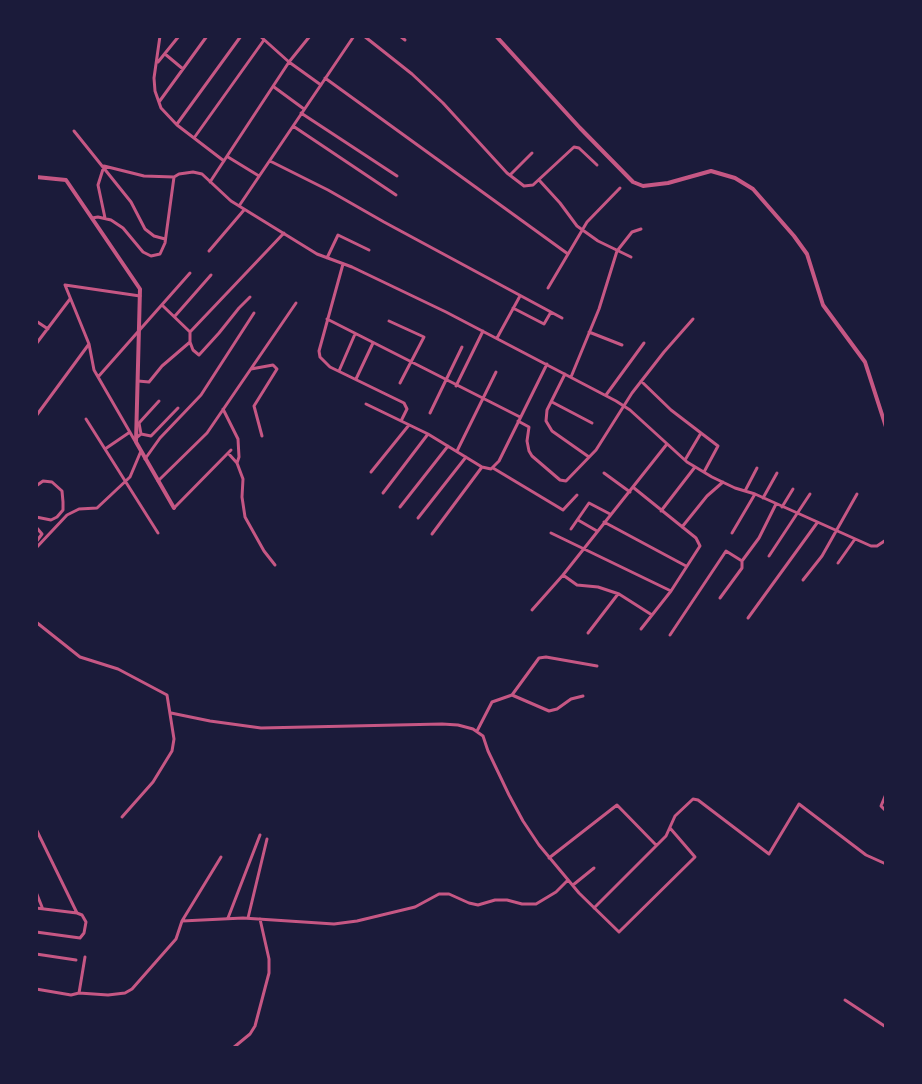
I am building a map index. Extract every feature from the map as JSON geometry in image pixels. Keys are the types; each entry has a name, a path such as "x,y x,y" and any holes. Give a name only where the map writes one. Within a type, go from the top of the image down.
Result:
{"street":[{"path":"160,36 154,78 159,102 166,115 177,125 224,161"},
{"path":"157,63 179,36"},
{"path":"159,102 207,36"},
{"path":"177,125 241,36"},
{"path":"260,36 289,62 321,85"},
{"path":"210,182 289,62 310,36"},
{"path":"239,206 354,36"},
{"path":"364,36 412,74 443,103 510,176 524,186 531,186 574,147 579,148 597,165"},
{"path":"400,36 405,40"},
{"path":"496,36 633,182 643,186 668,183 711,171 735,178 753,189 807,254 823,305 865,362 886,427"},
{"path":"194,138 264,40"},
{"path":"165,54 183,69"},
{"path":"325,78 568,254"},
{"path":"273,87 304,109"},
{"path":"301,113 397,176"},
{"path":"293,126 396,195"},
{"path":"74,131 99,163 104,166 144,176 174,177 194,172 202,174 244,210 327,258 483,331 623,405 685,460 723,482 874,546 886,540"},
{"path":"510,176 532,153"},
{"path":"227,156 259,176"},
{"path":"270,161 328,190 562,318"},
{"path":"104,166 99,185 105,218"},
{"path":"104,166 111,179 131,202 145,230 165,239"},
{"path":"36,177 66,180 140,289 136,440"},
{"path":"91,218 105,218 114,221 143,252 151,256 160,254 164,249 174,177"},
{"path":"538,180 582,230 631,257"},
{"path":"548,288 582,230 594,214 620,188"},
{"path":"209,251 244,210"},
{"path":"571,377 599,309 617,251 632,232 641,229"},
{"path":"250,297 199,355 193,350 190,332 261,254 284,233"},
{"path":"327,258 338,235 369,250"},
{"path":"344,264 327,320 320,354 326,364 404,403 407,409 401,421"},
{"path":"98,377 190,273"},
{"path":"175,316 211,275"},
{"path":"140,296 65,285 89,344 94,370 174,508 230,452 243,479 242,497 245,517 275,565"},
{"path":"497,338 520,296"},
{"path":"36,344 70,299"},
{"path":"158,481 207,433 296,303"},
{"path":"163,306 190,332"},
{"path":"513,308 544,324 551,312"},
{"path":"145,459 160,438 201,395 254,313"},
{"path":"327,320 519,419 529,427 527,441 529,451 560,480 566,481 589,457 641,381 693,320"},
{"path":"36,321 48,329"},
{"path":"389,321 424,337 400,383"},
{"path":"456,386 483,331"},
{"path":"589,332 622,345"},
{"path":"339,371 355,334"},
{"path":"138,381 149,382 162,366 190,342"},
{"path":"356,379 373,343"},
{"path":"606,396 644,343"},
{"path":"36,416 89,344"},
{"path":"430,413 462,347"},
{"path":"493,468 499,461 547,364"},
{"path":"251,369 273,366 277,369 254,406 262,436"},
{"path":"457,451 496,372"},
{"path":"565,374 547,410 548,426 589,457"},
{"path":"641,381 671,410 718,446 704,472"},
{"path":"141,434 139,423 159,401"},
{"path":"551,402 592,423"},
{"path":"366,404 429,434 482,467 493,468 563,510 577,495"},
{"path":"141,434 152,436 178,408"},
{"path":"223,409 238,439 237,463"},
{"path":"87,419 158,533"},
{"path":"371,472 409,425"},
{"path":"105,449 130,432"},
{"path":"685,460 701,433"},
{"path":"136,440 141,434"},
{"path":"383,493 429,434"},
{"path":"532,610 634,488 667,444"},
{"path":"400,507 448,446"},
{"path":"36,548 67,515 79,509 98,508 133,472 141,451"},
{"path":"417,518 466,457"},
{"path":"432,534 482,467"},
{"path":"661,511 695,467"},
{"path":"745,491 757,468"},
{"path":"604,473 630,492"},
{"path":"763,498 777,473"},
{"path":"36,486 44,481 52,482 62,491 63,510 51,520 36,517"},
{"path":"682,527 723,482"},
{"path":"634,488 696,538 700,544 699,550 671,591 641,629"},
{"path":"782,507 792,489"},
{"path":"732,533 755,494"},
{"path":"769,556 810,494"},
{"path":"803,580 822,556 857,494"},
{"path":"571,529 590,503 610,515"},
{"path":"720,598 742,568 742,561 759,538 776,504"},
{"path":"578,519 597,531"},
{"path":"604,522 686,566"},
{"path":"748,618 817,523"},
{"path":"36,527 42,534 36,542"},
{"path":"551,533 671,591"},
{"path":"838,562 855,538"},
{"path":"670,635 726,551 742,561"},
{"path":"563,575 577,585 598,587 619,594 652,615"},
{"path":"588,633 619,594"},
{"path":"36,622 80,657 118,669 167,695 174,739 172,751 153,782 122,817"},
{"path":"477,731 492,702 512,695 539,658 546,657 597,666"},
{"path":"512,695 549,711 557,709 570,699 583,696"},
{"path":"171,713 261,728 442,724 458,725 477,731 483,736 488,751 523,821 549,858 619,932 695,857 670,828"},
{"path":"886,794 881,806 886,811"},
{"path":"594,908 656,845 670,828 675,816 691,800 695,799 769,854 799,804 866,855 886,864"},
{"path":"549,858 617,805 656,845"},
{"path":"36,829 77,913"},
{"path":"228,918 260,835"},
{"path":"249,918 267,839"},
{"path":"36,989 71,995 79,993 108,995 124,993 132,989 176,939 182,921 221,857"},
{"path":"573,885 594,868"},
{"path":"182,921 249,918 334,924 415,907 439,894 449,894 478,905 495,900 536,904 556,892 568,880"},
{"path":"36,892 42,909"},
{"path":"36,908 77,913 82,915 86,922 84,933 80,938 36,932"},
{"path":"233,1048 250,1034 255,1026 269,973 269,959 260,919"},
{"path":"36,954 76,960"},
{"path":"79,993 86,957"},
{"path":"845,1000 886,1027"}]}
